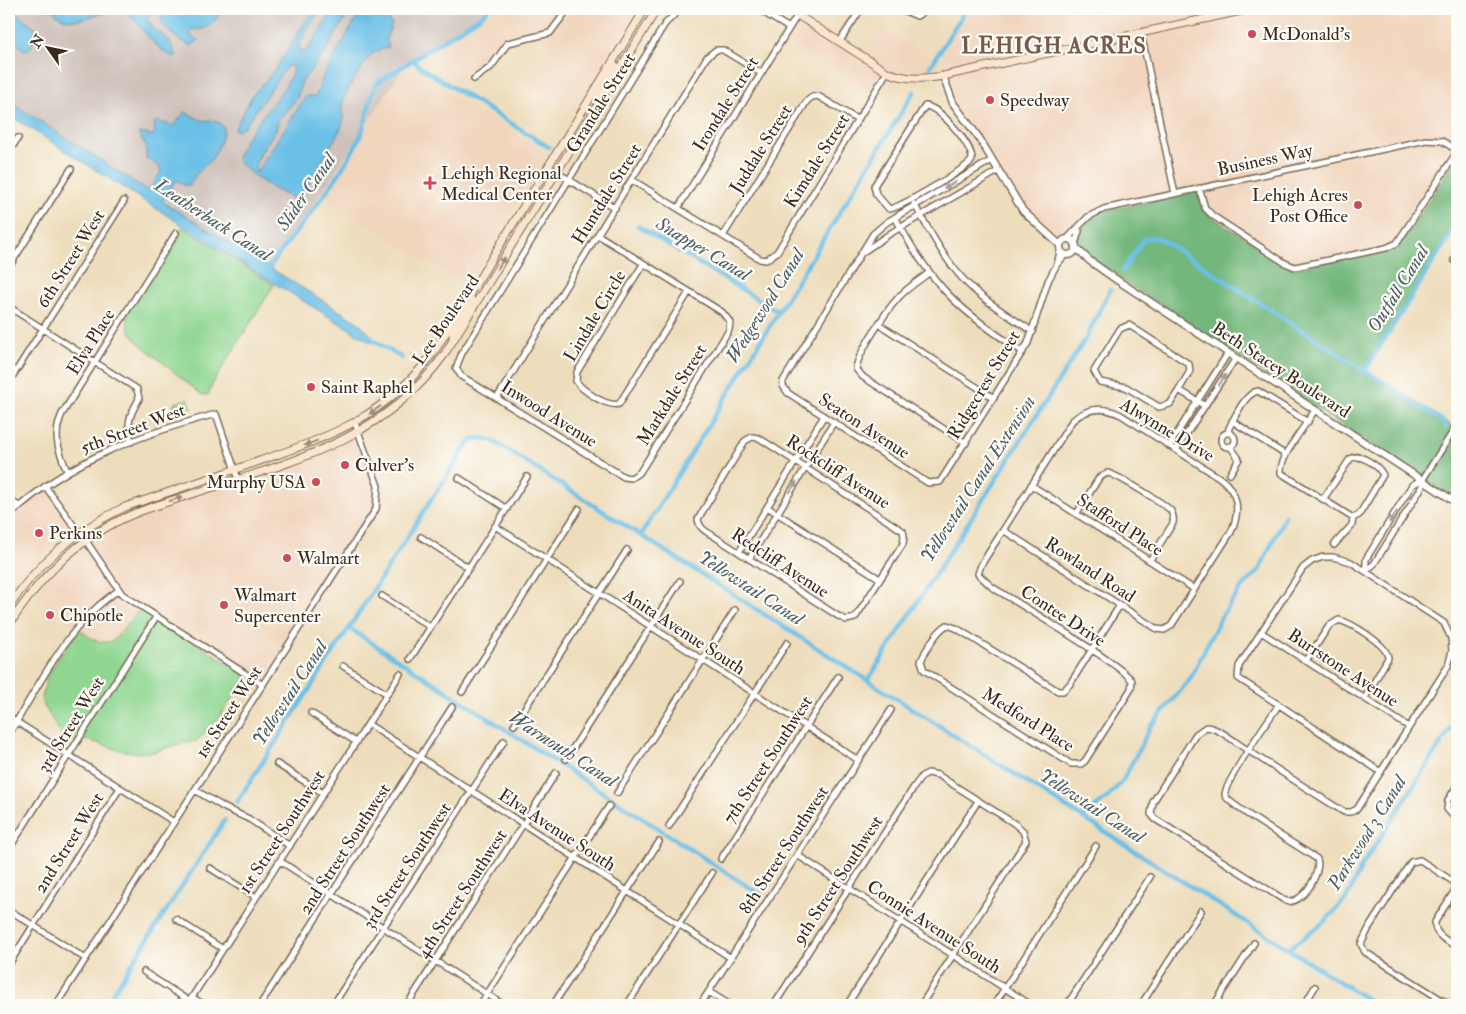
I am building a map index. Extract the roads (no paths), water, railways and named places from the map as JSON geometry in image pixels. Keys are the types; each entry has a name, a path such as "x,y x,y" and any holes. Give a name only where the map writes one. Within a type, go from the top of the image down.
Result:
{"main road":[{"name":"Lee Boulevard","path":"9,607 36,572 79,533 113,513 151,498 313,443 355,423 388,401 415,375 436,349 645,9"},
{"name":"Lee Boulevard","path":"9,625 30,594 55,566 86,541 133,514 328,447 359,432 396,406 415,389 436,366 452,341 658,9"},
{"path":"788,9 887,72 911,78 944,76 1250,9"},
{"path":"599,104 599,94 625,50 627,39"},
{"path":"452,341 453,330 471,301 470,294"},
{"path":"86,541 88,533 151,498"},
{"path":"30,594 32,583 75,542 79,533"}],"street":[{"path":"474,79 491,67 508,42 550,33 568,9"},
{"name":"Grandale Street","path":"456,368 462,353 665,24 680,9"},
{"path":"758,9 789,28"},
{"path":"840,41 861,9"},
{"path":"900,9 917,16 927,9"},
{"name":"Irondale Street","path":"678,208 798,14"},
{"path":"1141,32 1175,194"},
{"name":"Huntdale Street","path":"497,398 710,54 716,50 723,50 761,73"},
{"name":"Kimdale Street","path":"723,236 760,259 766,260 777,252 887,72"},
{"name":"Beth Stacey Boulevard","path":"944,76 953,103 992,160 1023,211 1050,236 1422,479 1457,504"},
{"name":"Juddale Street","path":"723,236 804,105 812,97 823,98 858,120"},
{"path":"924,106 932,107 970,148 972,160 962,169 911,199 889,209 885,206 874,188 924,106"},
{"path":"9,152 18,138"},
{"name":"Business Way","path":"1068,247 1082,224 1099,210 1426,140 1442,141 1457,151"},
{"path":"1199,188 1205,208 1212,216 1285,263 1302,266 1386,248 1397,243 1457,151"},
{"path":"863,252 873,234 895,217 992,160"},
{"path":"548,166 615,208"},
{"path":"9,267 71,169"},
{"path":"962,169 966,176"},
{"path":"863,252 920,215 998,171"},
{"path":"632,180 723,236"},
{"path":"911,199 945,257 961,278 986,300 1032,332"},
{"name":"6th Street West","path":"9,382 124,201"},
{"path":"895,217 929,274 961,309 1023,352"},
{"path":"1068,247 1082,224"},
{"name":"Elva Place","path":"67,471 58,447 57,427 64,409 176,233"},
{"path":"598,235 689,292"},
{"name":"Ridgecrest Street","path":"934,484 943,479 1023,352 1032,332 1044,290 1068,247"},
{"name":"Seaton Avenue","path":"863,252 796,359 783,381 783,386 788,393 928,483 934,484"},
{"name":"Lindale Circle","path":"643,264 577,372 576,381 583,388 609,404 618,404 689,292"},
{"path":"929,274 898,299 857,364 859,374 966,443"},
{"name":"Markdale Street","path":"632,478 640,472 650,458 729,330 730,322 722,312 689,292"},
{"path":"9,307 137,389 139,399 131,412 128,424 132,442"},
{"path":"880,325 994,398"},
{"path":"1129,325 1189,364 1190,371 1179,390 1170,404 1159,407 1126,387 1100,382 1094,371 1120,329 1129,325"},
{"path":"1169,446 1228,353"},
{"path":"1176,450 1236,358"},
{"name":"Inwood Avenue","path":"456,368 461,376 624,476 632,478"},
{"path":"1179,390 1205,406"},
{"path":"1230,474 1238,459 1230,446 1222,441 1224,434 1228,433 1232,421 1252,392 1258,391 1308,422"},
{"name":"Alwynne Drive","path":"978,574 981,565 1002,530 1072,421 1090,410 1104,409 1115,412 1226,483 1234,494 1238,509 1236,522 1231,532 1171,626 1164,630"},
{"path":"1315,410 1280,467 1281,473 1324,498 1353,518"},
{"name":"5th Street West","path":"9,516 19,506 67,471 132,442 216,414 238,479"},
{"path":"739,552 824,416"},
{"path":"1232,421 1286,456"},
{"path":"749,559 834,422"},
{"name":"1st Street West","path":"56,1005 376,509 378,486 355,423"},
{"path":"1366,571 1366,559 1412,485 1422,479 1457,425"},
{"path":"1228,433 1235,440 1230,446"},
{"name":"Rockcliff Avenue","path":"698,523 702,512 745,441 752,437 758,438 896,526 904,536 903,544 880,579"},
{"path":"1324,498 1350,459 1354,456 1359,456 1376,467 1383,475 1359,514 1353,518 1352,525 1334,545"},
{"path":"1077,514 1099,478 1107,473 1112,473 1168,508 1174,518 1150,560"},
{"path":"410,659 527,477"},
{"path":"459,478 507,509"},
{"path":"1366,571 1374,564 1422,488 1422,479"},
{"name":"Stafford Place","path":"1031,485 1194,590"},
{"path":"45,486 79,533"},
{"path":"9,500 19,506"},
{"path":"767,507 880,579"},
{"path":"462,692 579,509"},
{"name":"Redcliff Avenue","path":"698,523 702,529 838,616 851,620 858,615 880,579"},
{"name":"Anita Avenue South","path":"495,526 858,760"},
{"name":"Rowland Road","path":"1002,530 1157,629 1164,630"},
{"path":"421,537 468,568"},
{"path":"86,541 119,590 128,599 262,685"},
{"path":"514,726 627,550"},
{"path":"1278,706 1249,751 1225,789 1225,796 1249,815 1317,859 1317,872 1300,899 1290,903 1151,814 1153,802 1196,734 1206,727 1211,727 1249,751 1344,812 1351,812 1356,809 1381,772 1410,727 1448,666 1452,651 1452,638 1444,623 1435,616 1351,562 1328,556 1312,561 1294,580 1239,666 1238,678 1381,772"},
{"name":"Contee Drive","path":"978,574 992,587 1126,672 1132,681"},
{"path":"566,759 680,581"},
{"path":"9,734 77,628 93,610 119,590"},
{"path":"382,596 430,627"},
{"path":"1092,650 1120,605"},
{"path":"617,793 735,610"},
{"name":"3rd Street West","path":"9,849 156,617"},
{"path":"1306,661 1333,622 1344,622 1367,636 1386,650 1388,658 1364,698"},
{"name":"Medford Place","path":"1092,650 1070,684 1063,691 1058,691 956,628 947,626 942,629 921,661 924,670 1071,764 1076,765 1085,761 1131,689 1132,681"},
{"name":"Burrstone Avenue","path":"1261,632 1410,727"},
{"path":"669,826 787,643"},
{"path":"343,666 387,694"},
{"name":"1st Street Southwest","path":"189,1001 400,674"},
{"name":"7th Street Southwest","path":"721,859 838,677"},
{"name":"2nd Street Southwest","path":"260,1005 452,707"},
{"name":"8th Street Southwest","path":"700,1005 891,710"},
{"path":"311,713 356,742"},
{"path":"9,717 174,822"},
{"name":"Elva Avenue South","path":"368,724 731,958"},
{"name":"3rd Street Southwest","path":"334,1005 504,741"},
{"path":"277,764 323,794"},
{"name":"9th Street Southwest","path":"774,1005 918,782 928,772 938,775 978,801"},
{"name":"4th Street Southwest","path":"407,1005 556,773"},
{"path":"1457,786 1448,803 1449,814 1457,820"},
{"name":"2nd Street West","path":"9,964 120,788"},
{"path":"195,790 225,808 249,819 290,846"},
{"path":"847,1005 978,801 1015,824 1026,835 1024,845 921,1005"},
{"path":"480,1005 609,806"},
{"path":"554,1005 659,842"},
{"path":"994,1005 1096,846"},
{"name":"Connie Avenue South","path":"797,855 1031,1005"},
{"path":"280,860 504,1005"},
{"path":"1450,1005 1362,948 1362,939 1407,866 1415,861 1420,860 1457,885 1435,922 1435,928 1441,936 1457,947"},
{"path":"210,868 256,897"},
{"path":"627,1005 712,873"},
{"path":"1067,1005 1150,877"},
{"path":"9,910 86,959"},
{"path":"1141,1005 1201,911"},
{"path":"176,919 223,949"},
{"path":"1214,1005 1254,943"},
{"path":"144,972 189,1001 204,1005"},
{"path":"1304,1005 1314,987"},
{"path":"709,992 730,1005"}],"water":[{"path":"9,9 35,27 35,39 30,49 25,50 9,39"},
{"path":"52,9 141,9 152,12 147,18 149,23 169,41 177,55 174,57 161,49 128,13 119,11 109,12 69,20 60,17"},
{"path":"163,9 220,9 217,18 211,25 203,29 194,29 189,33 193,38 199,40 191,46 172,35 165,27 160,18 170,14"},
{"path":"313,9 320,9 297,48 305,53 334,9 351,9 325,52 302,81 297,98 279,119 276,129 261,152 255,166 256,173 306,96 316,96 324,74 362,9 383,9 383,14 392,24 386,39 389,47 375,52 356,77 342,105 343,118 341,128 302,195 293,198 262,182 237,159 249,134 285,86 291,76 293,66 287,66 245,126 236,131 235,128 252,96 277,67"},
{"path":"9,101 148,191 161,172 159,166 146,158 146,146 138,133 152,135 155,132 154,123 157,121 173,126 185,112 201,120 219,122 224,128 219,146 213,158 196,175 190,186 176,180 162,201 359,323 373,337 372,343 256,272 9,115"}],"waterway":[{"name":"Slider Canal","path":"267,270 326,192 348,159 361,134 371,97 377,83 481,16 488,9"},
{"name":"Wedgewood Canal","path":"930,67 966,9"},
{"path":"412,59 420,67 549,147"},
{"name":"Wedgewood Canal","path":"641,535 914,92"},
{"name":"Outfall Canal","path":"1365,370 1457,224"},
{"name":"Snapper Canal","path":"638,226 779,312"},
{"name":"Yellowtail Canal Extension","path":"1123,270 1144,239 1154,237 1162,240 1443,421 1446,427"},
{"name":"Yellowtail Canal Extension","path":"868,680 1086,338 1110,290"},
{"name":"Leatherback Canal","path":"368,337 402,358"},
{"name":"Yellowtail Canal","path":"237,802 466,446 476,439 485,439 493,441 1376,1005"},
{"path":"1083,817 1108,797 1123,780 1151,726 1190,679 1221,617 1240,590 1259,570 1285,516"},
{"name":"Warmouth Canal","path":"349,628 761,895"},
{"name":"Parkwood 3 Canal","path":"1288,949 1323,923 1346,899 1363,864 1457,719"},
{"name":"Yellowtail Canal","path":"105,1005 225,820"}],"place":[{"name":"McDonald's","path":"1252,34"},
{"name":"Speedway","path":"990,100"},
{"name":"Lehigh Regional Medical Center","path":"430,183"},
{"name":"Lehigh Acres Post Office","path":"1358,205"},
{"name":"Saint Raphel","path":"311,387"},
{"name":"Culver's","path":"345,465"},
{"name":"Murphy USA","path":"316,482"},
{"name":"Perkins","path":"39,533"},
{"name":"Walmart","path":"287,558"},
{"name":"Walmart Supercenter","path":"224,605"},
{"name":"Chipotle","path":"50,615"}],"district":[{"name":"LEHIGH ACRES","path":"1054,46"}]}
